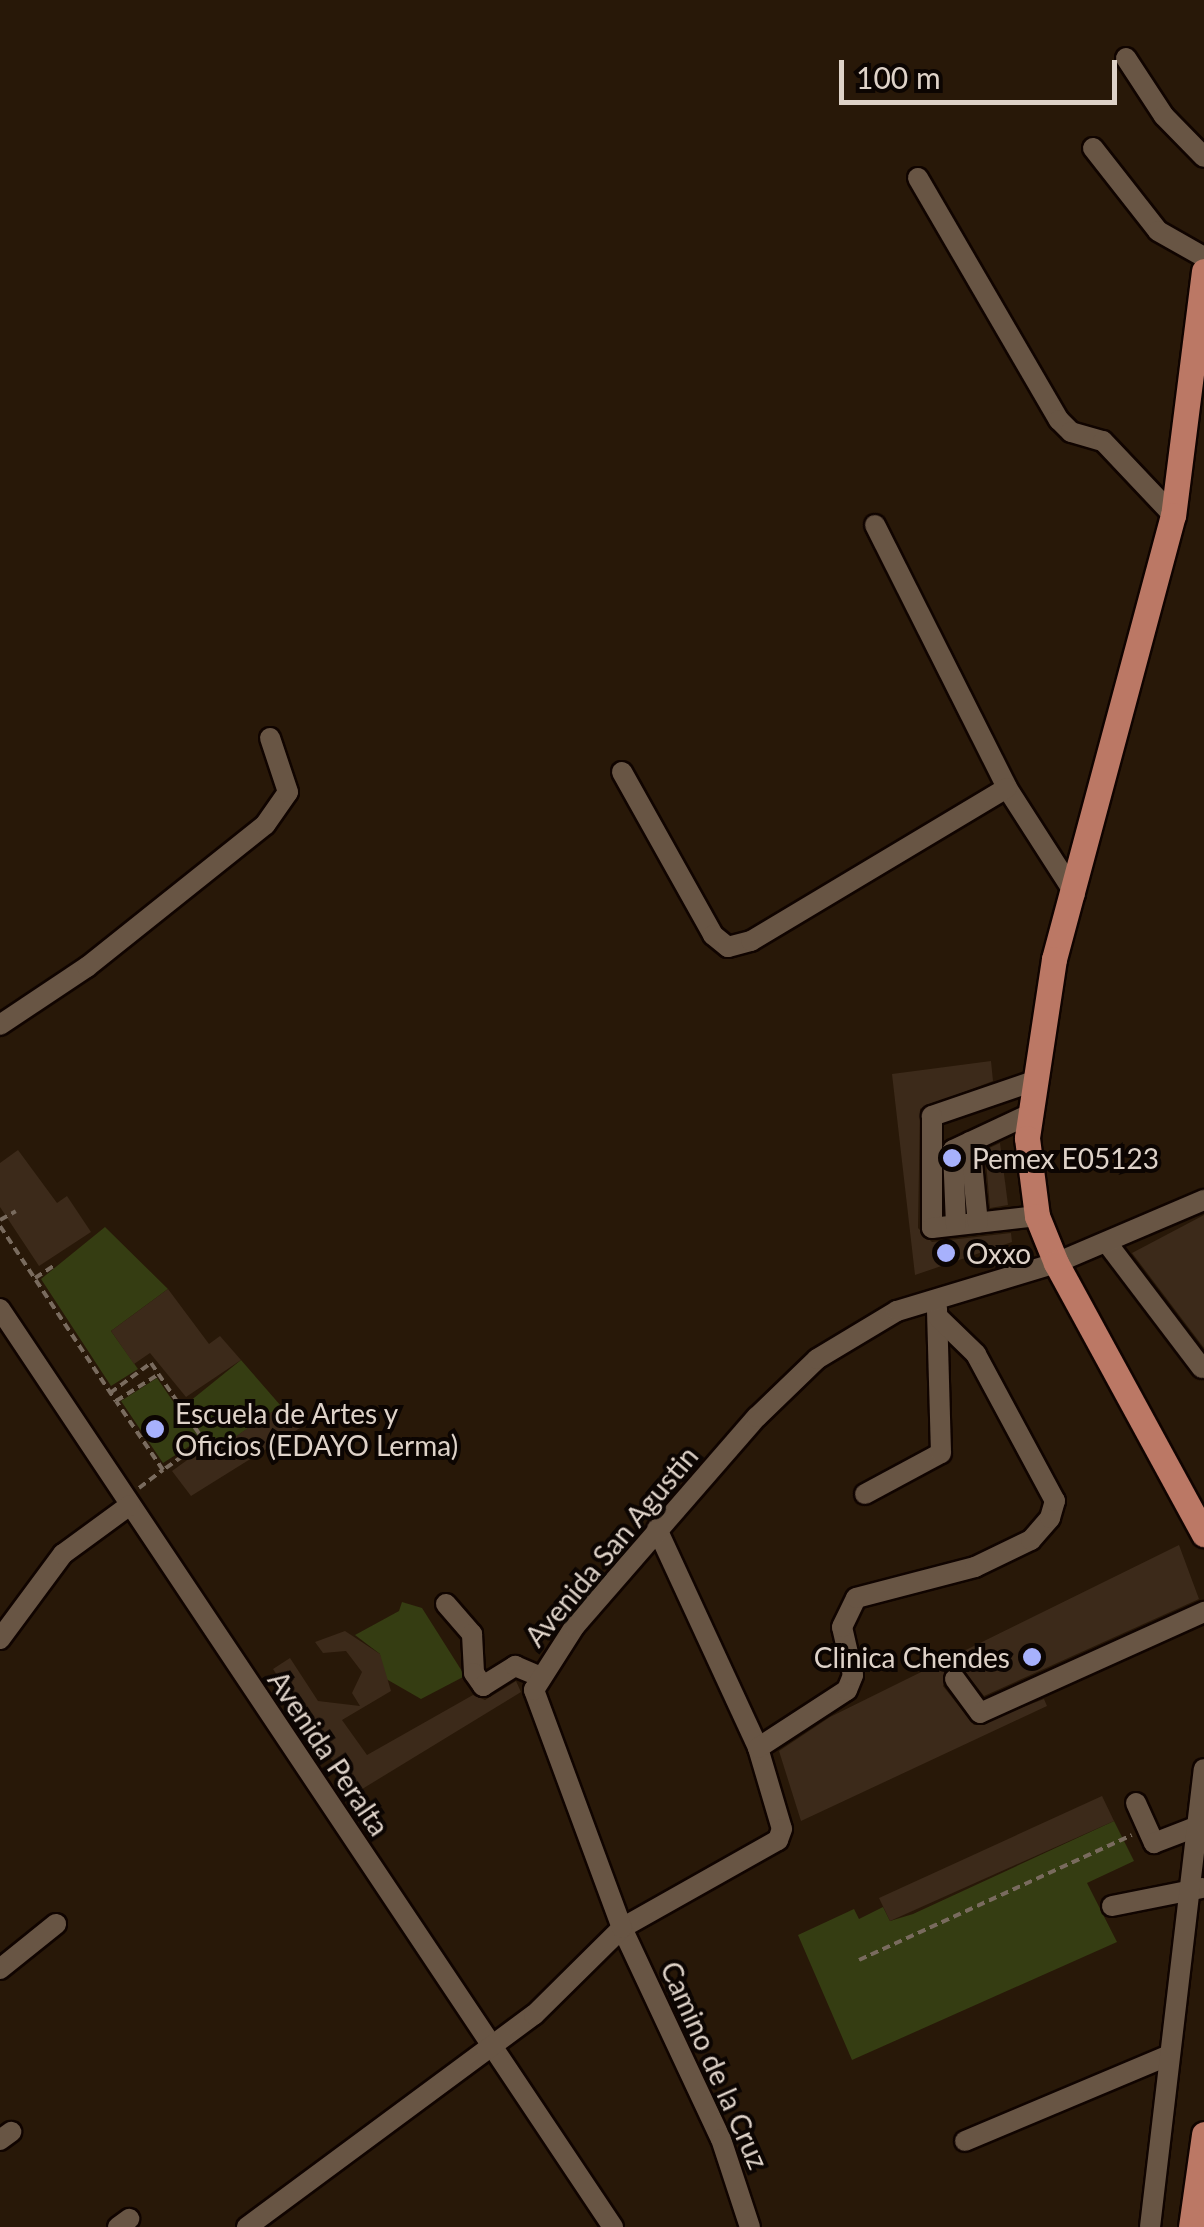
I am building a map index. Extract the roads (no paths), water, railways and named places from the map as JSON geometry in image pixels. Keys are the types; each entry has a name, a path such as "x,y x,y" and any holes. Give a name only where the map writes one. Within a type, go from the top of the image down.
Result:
{"main road":[{"path":"1204,271 1173,515 1054,959 1027,1138 1038,1216 1056,1262 1204,1534"},
{"path":"1191,2227 1204,2134"}],"street":[{"path":"1126,58 1173,128 1204,156"},
{"path":"1092,148 1158,231 1204,257"},
{"path":"918,178 1058,420 1070,432 1102,440 1173,515"},
{"path":"875,525 1007,788 1074,894"},
{"path":"0,1026 87,966 265,825 288,792 270,738"},
{"path":"622,772 713,935 728,947 751,941 1007,788"},
{"path":"1034,1082 932,1116 932,1228 1038,1216"},
{"path":"956,1225 953,1150 1030,1114"},
{"path":"970,1142 978,1223"},
{"path":"1056,1262 1204,1200"},
{"path":"1106,1243 1202,1368"},
{"name":"Avenida San Agustin","path":"622,1928 536,1706 539,1676 657,1528 817,1358 897,1311 937,1307 1056,1262"},
{"path":"865,1494 941,1453 937,1307"},
{"path":"758,1748 847,1690 853,1675 842,1627 856,1598 975,1567 1031,1540 1050,1518 1055,1502 976,1354 937,1307"},
{"name":"Avenida Peralta","path":"0,1309 613,2227"},
{"path":"0,1639 63,1554 128,1501"},
{"path":"247,2227 534,2015 622,1928 781,1838 758,1748 657,1528"},
{"path":"446,1604 472,1634 474,1672 482,1686 515,1666 539,1676"},
{"path":"956,1679 980,1713 1204,1612"},
{"path":"1150,2227 1165,2058 1198,1887 1198,1826 1204,1770"},
{"path":"1136,1803 1154,1842 1198,1826"},
{"path":"1112,1906 1198,1887"},
{"path":"0,1969 56,1924"},
{"name":"Camino de la Cruz","path":"622,1928 722,2139 750,2227"},
{"path":"965,2141 1165,2058"}],"place":[{"name":"Pemex E05123","path":"952,1158"},
{"name":"Oxxo","path":"946,1253"},
{"name":"Escuela de Artes y Oficios (EDAYO Lerma)","path":"155,1429"},
{"name":"Clinica Chendes","path":"1032,1657"}]}
